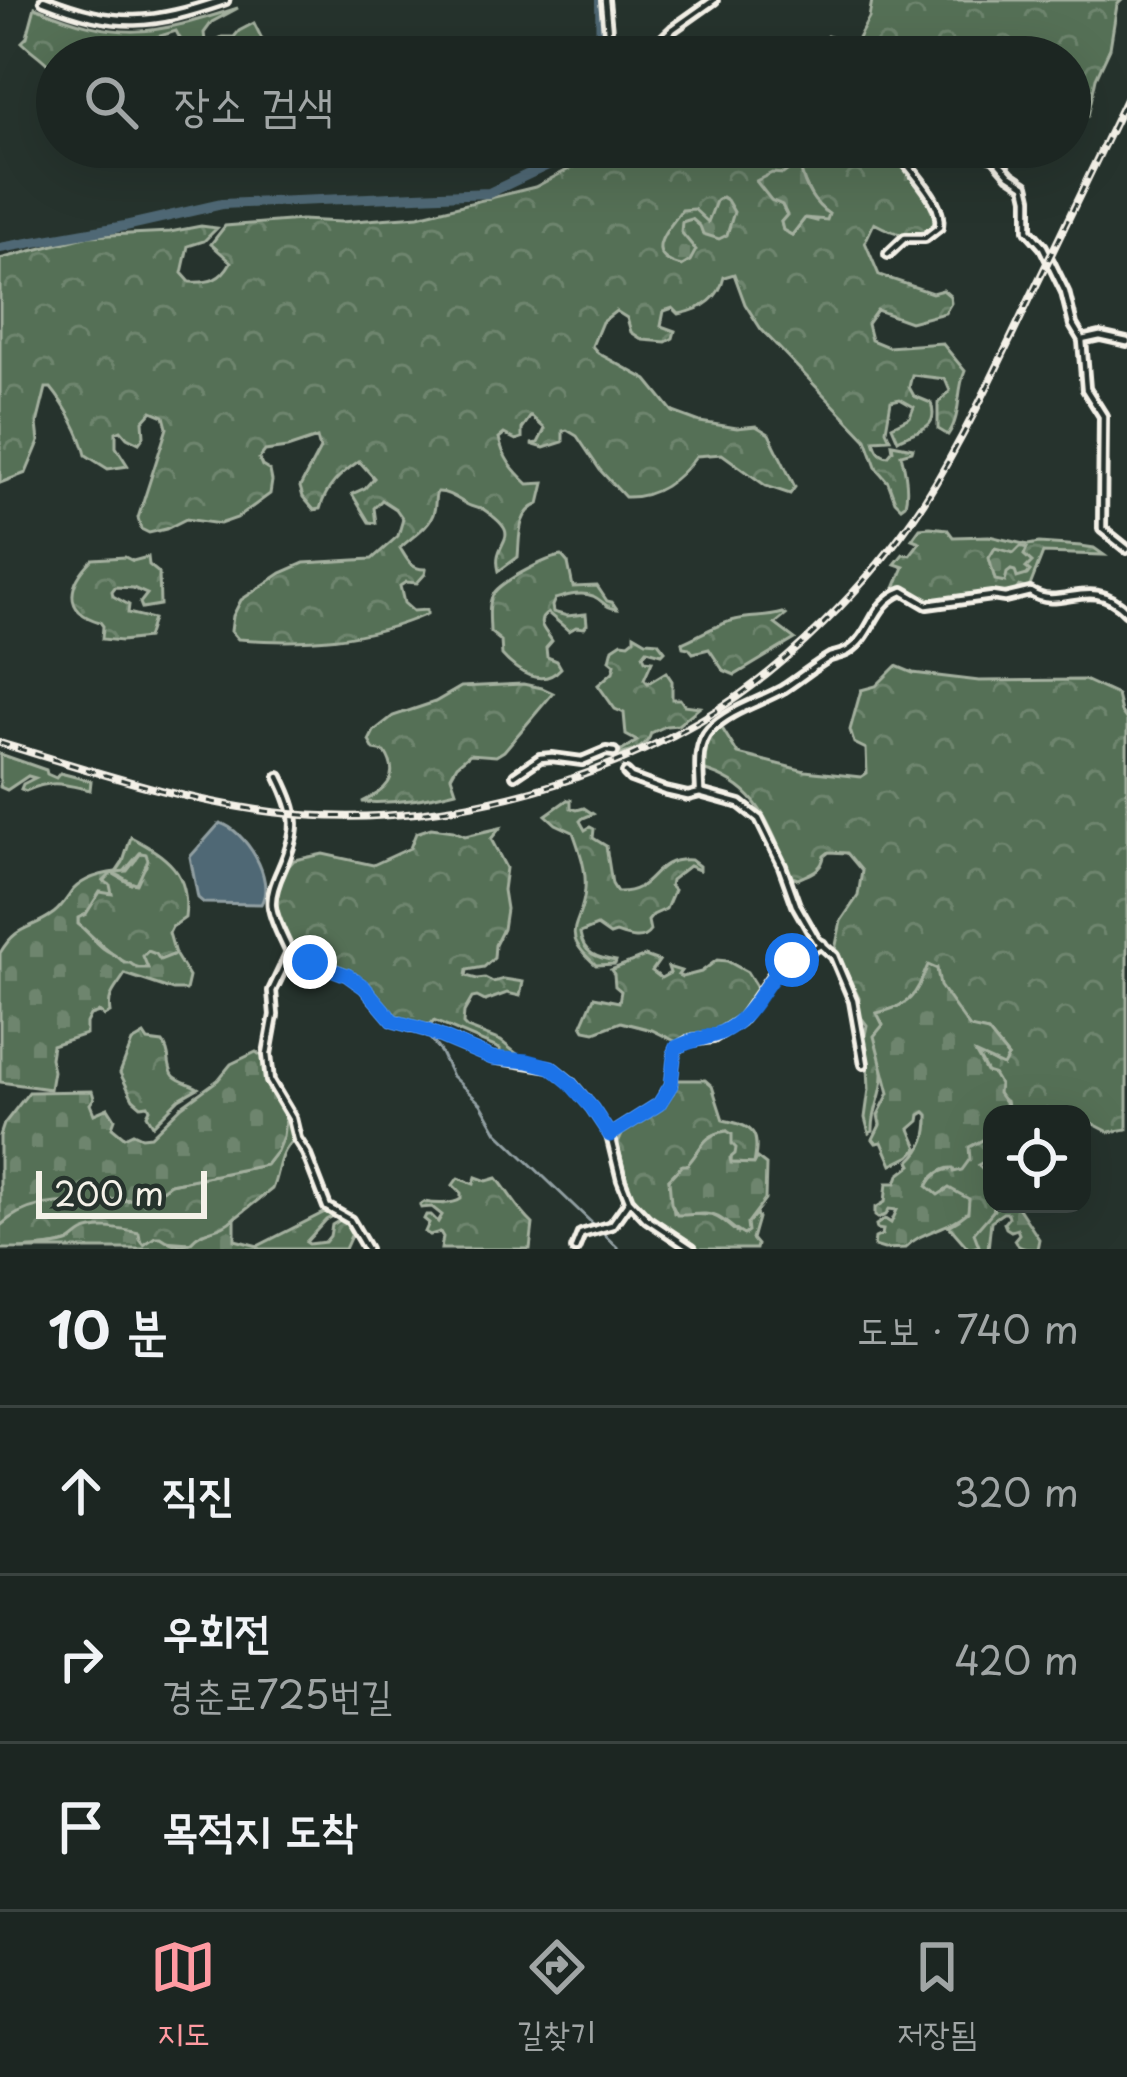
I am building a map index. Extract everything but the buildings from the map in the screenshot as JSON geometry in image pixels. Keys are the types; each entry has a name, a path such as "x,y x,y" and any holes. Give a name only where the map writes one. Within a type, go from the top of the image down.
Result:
{"street":[{"path":"44,0 84,16 140,22 225,0"},
{"path":"605,0 608,32"},
{"path":"666,36 714,0"},
{"path":"888,254 905,238 925,238 939,227 934,202 910,168"},
{"path":"1004,168 1025,185 1028,230 1043,247 1082,340 1086,388 1103,416 1102,530 1127,549"},
{"path":"1082,340 1100,336 1127,342"},
{"path":"700,793 700,748 707,732 848,651 866,635 872,616 893,595 903,591 927,605 1030,592 1048,599 1085,594 1110,597 1127,612"},
{"path":"515,775 540,758 582,761 614,752"},
{"path":"626,773 666,791 688,796 700,793 740,804 759,819 796,905 834,956 853,1000 864,1064"},
{"path":"279,777 293,806 296,827 271,904 290,953 272,991 270,1081 292,1118 328,1207 350,1220 368,1249"},
{"path":"610,1135 659,1104 671,1085 675,1048 712,1038 741,1020 775,971 822,944"},
{"path":"290,953 347,975 393,1021 492,1058 551,1067 581,1095 610,1135 629,1200 647,1219 692,1249"},
{"path":"575,1249 580,1234 612,1225 629,1200"}],"green space":[{"path":"872,0 1122,0 1091,102 1091,36 859,36"},
{"path":"35,7 91,26 136,31 238,8 212,22 204,36 179,36 176,31 160,36 36,36 36,54 22,42"},
{"path":"254,23 260,36 235,36 239,31"},
{"path":"571,168 906,168 934,210 935,226 905,235 874,223 865,242 879,275 932,293 943,290 951,303 945,313 910,322 877,310 867,324 871,340 888,347 942,343 965,371 955,420 948,435 938,429 938,403 950,391 945,379 912,375 909,387 914,396 931,403 932,419 925,428 898,440 892,426 910,417 914,407 900,399 891,401 886,430 890,439 874,440 878,451 888,456 892,444 913,448 901,454 907,486 901,507 877,469 866,439 761,329 734,274 724,277 718,292 702,307 679,314 673,308 664,311 661,326 675,331 666,342 643,340 616,311 602,322 592,346 598,353 647,380 673,412 700,422 756,426 769,434 795,487 790,494 766,486 722,454 696,456 665,486 625,497 577,436 567,430 563,442 544,448 531,444 538,443 545,429 531,416 522,438 504,434 499,438 506,458 528,484 544,483 539,504 523,519 518,557 499,571 504,527 483,509 437,492 429,522 400,548 413,566 426,569 417,583 400,586 404,603 413,611 427,610 427,614 381,630 334,638 238,639 231,631 241,600 281,573 304,563 372,559 398,536 403,519 396,509 382,500 374,508 376,523 369,522 352,494 374,478 359,461 335,482 320,509 314,510 303,497 300,487 320,449 317,438 265,451 259,459 270,471 270,494 237,518 220,524 186,519 149,533 141,529 138,518 167,428 164,416 152,411 143,421 144,436 139,443 121,430 116,432 116,447 128,466 108,469 86,455 67,411 51,388 46,388 37,424 39,442 26,473 0,483 0,259 89,236 217,228 204,241 188,246 182,273 190,282 203,282 219,277 231,262 211,244 225,226 418,216 535,187","holes":["801,171 817,221 805,218 792,235 783,230 781,222 787,215 782,205"]},
{"path":"791,168 801,170 810,195 829,214 827,220 805,218 792,235 783,230 781,222 787,215 782,205 771,200 756,181 772,173 783,174"},
{"path":"722,197 734,212 727,235 719,239 703,234 692,219 682,222 681,232 696,250 690,261 682,266 662,256 661,242 682,210 694,209 708,222"},
{"path":"920,528 947,529 953,537 1081,546 1104,555 1043,553 1027,589 1019,586 1015,592 921,601 895,588 904,567 895,564 920,542 912,539"},
{"path":"1021,546 1027,548 1024,555 1032,562 1027,575 1017,578 1011,570 1005,582 995,580 989,558 995,548 1014,553"},
{"path":"562,556 573,587 597,586 617,609 588,595 555,599 553,612 586,614 587,624 569,631 548,613 544,616 542,627 552,641 546,648 547,657 561,668 538,678 502,655 501,641 490,632 490,602 515,576"},
{"path":"148,557 149,565 159,573 160,605 142,608 147,594 115,587 113,596 129,605 128,613 153,619 147,638 102,639 100,622 74,604 74,587 93,559 133,561"},
{"path":"786,615 775,624 795,639 735,675 723,670 709,649 693,653 683,647 682,643 728,622"},
{"path":"634,634 658,642 665,651 647,650 643,655 652,661 644,679 648,683 666,672 672,681 672,699 700,707 678,725 651,733 643,745 620,755 637,741 626,735 624,713 615,709 598,685 613,672 613,648 629,643"},
{"path":"896,666 913,673 979,681 1084,680 1117,695 1127,720 1127,1129 1109,1132 1091,1123 1091,1105 1007,1105 976,1052 997,1064 1008,1057 988,1032 970,1029 939,986 937,969 877,1033 883,1081 869,1133 863,1045 867,1025 835,950 841,921 858,896 862,871 847,853 829,852 815,871 792,877 769,825 750,798 738,786 702,770 702,763 705,745 720,725 738,754 805,771 861,777 867,773 866,749 854,743 850,730 861,690 876,686"},
{"path":"523,684 553,693 504,751 496,756 470,754 457,765 451,776 456,791 362,802 383,789 391,777 385,752 374,750 369,741 393,716 461,687"},
{"path":"0,754 56,778 60,773 91,781 90,790 50,784 26,791 21,789 23,784 35,778 28,776 7,790 0,787"},
{"path":"567,800 571,808 593,814 580,821 585,830 594,829 593,838 606,846 617,892 640,887 667,864 691,860 699,866 699,870 689,866 671,880 674,890 666,909 648,921 650,931 643,937 610,935 597,926 580,933 588,950 615,964 596,965 574,936 585,889 582,860 573,832 546,815"},
{"path":"431,828 465,836 500,828 491,839 506,868 503,929 494,958 484,967 467,970 466,976 523,982 520,996 472,998 463,1024 501,1041 522,1058 500,1056 500,1049 434,1021 429,1027 390,1014 351,973 290,950 275,894 294,860 323,854 373,865 410,848 416,833"},
{"path":"131,837 173,867 186,902 185,918 169,933 175,954 146,969 118,958 78,924 100,891 106,892 105,878 112,873 131,884 146,866 145,854 140,853 122,874 117,871"},
{"path":"141,853 148,860 137,884 112,873 104,881 112,894 100,892 78,924 103,948 137,968 148,968 143,956 148,951 160,960 175,954 189,977 186,990 125,974 111,996 110,1013 90,1015 86,1034 52,1045 50,1089 0,1082 0,953 19,932 57,911 78,885 98,876 113,872 127,871"},
{"path":"645,956 659,961 652,971 661,978 670,973 668,967 681,971 678,975 682,977 701,972 717,960 727,961 747,972 757,988 755,997 714,1035 679,1043 621,1022 595,1032 585,1030 582,1025 594,997 619,1002 621,991 611,970"},
{"path":"928,965 937,969 940,986 970,1028 988,1032 1008,1057 1003,1066 976,1054 999,1084 998,1093 1006,1105 983,1105 983,1140 969,1147 970,1159 962,1170 941,1171 927,1186 938,1195 949,1188 969,1199 968,1212 905,1248 884,1249 874,1246 883,1230 876,1225 885,1219 891,1223 897,1210 889,1209 878,1218 875,1208 885,1202 887,1183 896,1183 912,1165 910,1161 925,1140 928,1115 920,1115 910,1129 918,1148 892,1165 882,1142 873,1139 889,1093 874,1036 883,1025 877,1013 911,998"},
{"path":"144,1035 148,1041 163,1043 174,1076 198,1088 153,1125 148,1105 133,1099 120,1073 132,1042"},
{"path":"256,1052 266,1059 268,1085 286,1114 283,1136 266,1165 170,1184 151,1198 111,1200 99,1207 88,1202 40,1205 0,1226 0,1136 29,1092 92,1091 94,1114 108,1108 115,1119 112,1127 124,1137 133,1133 151,1136 231,1064"},
{"path":"676,1080 705,1080 712,1086 723,1120 748,1128 756,1145 754,1164 731,1163 727,1131 707,1140 669,1179 674,1213 714,1216 738,1233 756,1214 752,1239 756,1249 695,1249 653,1220 629,1190 618,1144 623,1132 658,1109 673,1093"},
{"path":"286,1114 294,1139 282,1156 272,1189 224,1227 202,1233 190,1243 144,1245 125,1233 108,1231 53,1246 0,1249 0,1226 21,1209 151,1198 170,1184 266,1165 277,1147"},
{"path":"727,1131 736,1148 731,1163 754,1164 757,1158 766,1165 765,1200 744,1235 713,1215 677,1215 671,1203 669,1179 707,1139"},
{"path":"983,1140 983,1162 978,1165 983,1170 983,1213 992,1213 975,1233 979,1246 969,1249 949,1226 959,1220 944,1193 938,1196 927,1187 937,1174 963,1166 969,1147"},
{"path":"476,1177 497,1178 533,1224 530,1249 441,1249 440,1232 425,1232 426,1215 438,1222 442,1215 420,1205 461,1199 453,1185 458,1178 474,1184"},
{"path":"325,1212 333,1216 306,1242 325,1242 332,1225 342,1219 354,1229 345,1249 258,1249 258,1246"},
{"path":"991,1213 1003,1213 991,1221 988,1249 975,1249 979,1246 974,1233"},
{"path":"1008,1213 1022,1213 1039,1239 1037,1249 1016,1243 1017,1229 1011,1231 1004,1223"},
{"path":"235,1217 235,1240 258,1249 19,1249 61,1245 83,1232 104,1228 139,1233 144,1245 155,1237 186,1244"}],"water":[{"path":"220,823 239,835 255,857 264,882 261,904 204,903 198,898 190,857"}],"waterway":[{"path":"600,0 601,36"},
{"path":"0,248 222,204 489,193 542,168"},
{"path":"430,1038 452,1076 481,1104 497,1132 619,1249"}],"tunnel":[{"path":"614,752 626,773"}],"railway":[{"path":"0,743 134,783 237,807 382,816 493,801 547,787 600,769 699,721 793,652 852,594 903,533 987,388 1127,97"}],"route":[{"path":"310,962 347,975 364,987 393,1021 492,1058 551,1067 592,1108 610,1135 659,1104 671,1085 675,1048 712,1038 741,1020 775,971 792,960"}]}
